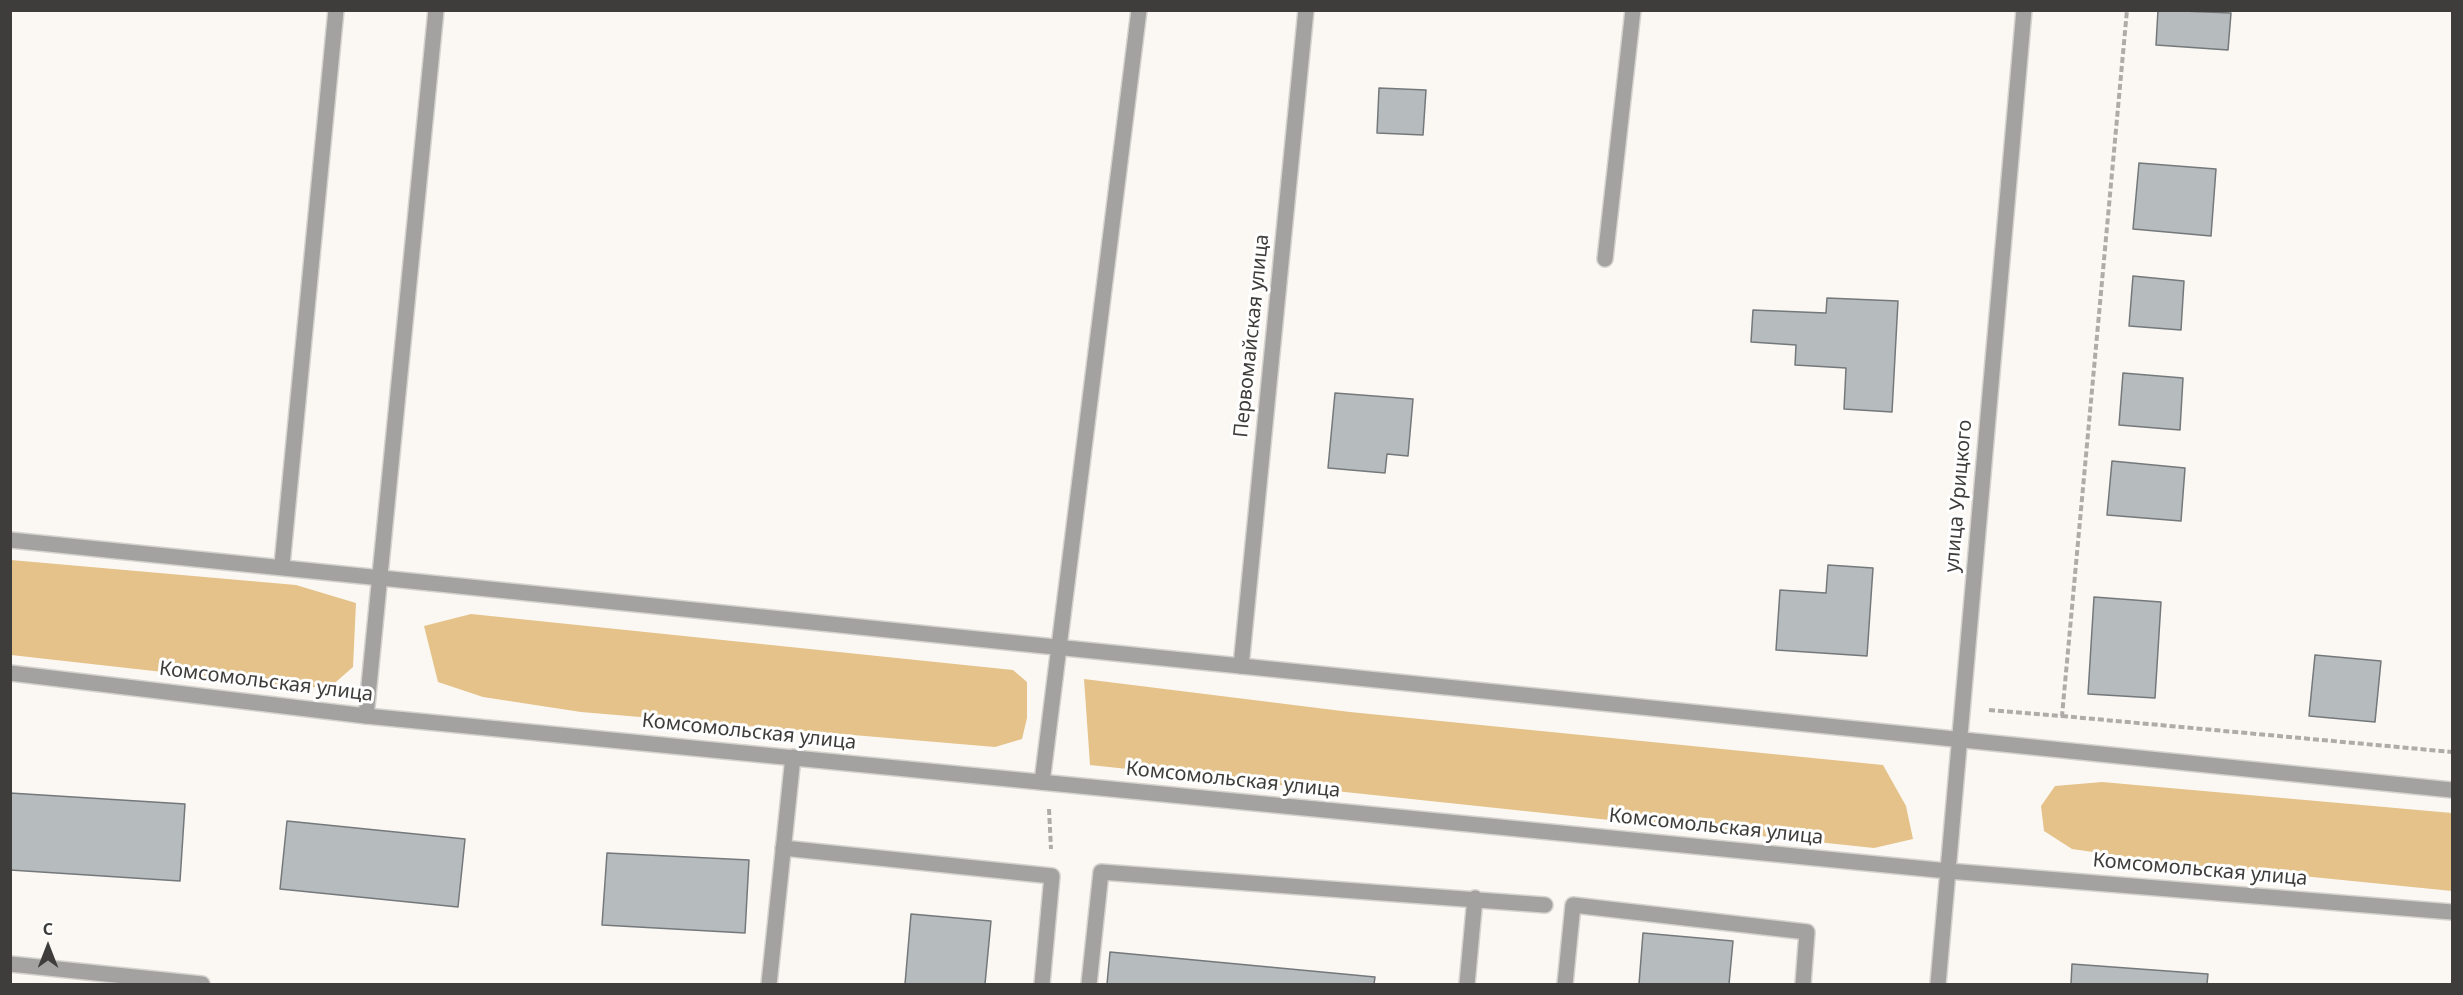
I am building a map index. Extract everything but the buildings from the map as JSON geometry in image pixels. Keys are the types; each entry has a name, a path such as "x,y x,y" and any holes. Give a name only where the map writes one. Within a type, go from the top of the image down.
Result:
{"street":[{"path":"282,565 336,10"},
{"path":"366,716 378,574 436,10"},
{"path":"1042,782 1139,10"},
{"name":"Первомайская улица","path":"1241,666 1306,10"},
{"path":"1605,259 1633,10"},
{"name":"улица Урицкого","path":"1938,984 2024,10"},
{"path":"10,540 378,574 1958,741 2452,790"},
{"name":"Комсомольская улица","path":"10,673 366,716 1948,871 2452,912"},
{"path":"769,984 793,757"},
{"path":"783,848 1052,876 1042,984"},
{"path":"1089,984 1101,872 1545,905"},
{"path":"1467,984 1475,898"},
{"path":"1565,984 1573,905 1807,932 1803,984"},
{"path":"10,964 202,984"}],"path":[{"path":"2062,716 2127,10"},
{"path":"1961,707 2452,752"},
{"path":"1042,782 1050,813 1052,876"}],"shaded area":[{"path":"11,560 296,585 356,603 353,667 329,688 279,685 11,655"},
{"path":"471,614 1013,670 1027,682 1027,718 1022,739 995,747 581,712 483,697 438,682 424,626"},
{"path":"1084,679 1350,712 1883,765 1906,806 1913,839 1874,848 1090,765"},
{"path":"2102,782 2452,813 2452,891 2163,862 2072,849 2044,831 2041,806 2055,786"}]}
